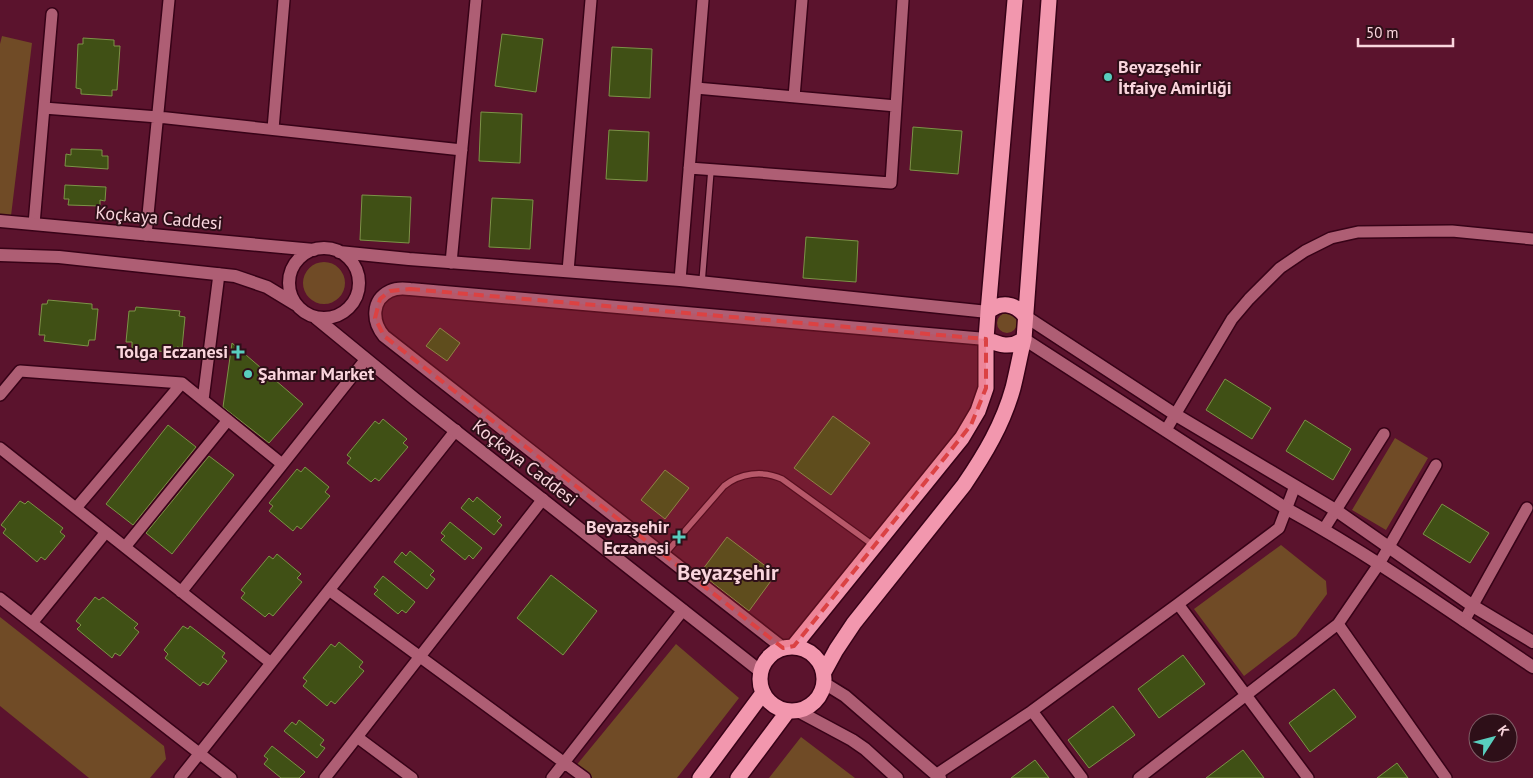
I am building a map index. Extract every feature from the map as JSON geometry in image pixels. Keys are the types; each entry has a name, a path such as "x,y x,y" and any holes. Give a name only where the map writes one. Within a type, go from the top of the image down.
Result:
{"highway":[{"path":"789,647 875,546 962,438 978,412 986,388 988,312 1015,0"},
{"path":"824,677 820,662 814,655 805,649 789,647 773,652 765,660 760,670 760,682 763,693 769,702 778,708 793,711 808,707 816,701 822,692 824,677 836,650 854,623 964,485 987,450 1009,402 1024,339 1049,0"},
{"path":"988,312 994,307 1008,304 1021,310 1025,316"},
{"path":"986,339 1004,346 1011,346 1024,339"},
{"path":"700,778 763,693"},
{"path":"738,778 793,711"}],"main road":[{"name":"Koçkaya Caddesi","path":"0,221 314,250"},
{"path":"0,255 78,259 235,276 275,291 308,315 316,318 333,317 341,314 348,309 356,297 358,286 356,270 346,256 331,249 314,250 299,258 290,272 289,289 295,304"},
{"path":"339,252 451,263 702,282 988,312"},
{"path":"356,297 375,311 377,304 385,294 397,289 410,288 986,339"},
{"name":"Koçkaya Caddesi","path":"375,311 376,325 384,336 664,555 789,647"},
{"path":"1025,316 1176,415 1336,511 1473,606 1533,642"},
{"name":"Koçkaya Caddesi","path":"316,318 543,500 760,670"},
{"path":"1024,339 1287,509 1324,529 1533,668"},
{"path":"824,677 936,777"},
{"path":"793,711 852,740 865,749 897,778"}],"street":[{"path":"146,235 168,0"},
{"path":"272,129 284,0"},
{"path":"451,263 476,0"},
{"path":"568,271 591,0"},
{"path":"680,280 703,0"},
{"path":"794,97 802,0"},
{"path":"689,168 891,183 903,0"},
{"path":"34,224 52,14"},
{"path":"696,88 896,106"},
{"path":"44,108 158,117 462,150"},
{"path":"1166,430 1232,319 1280,268 1318,244 1338,236 1358,232 1452,231 1533,239"},
{"path":"204,400 219,274"},
{"path":"181,592 366,359"},
{"path":"0,395 20,371 182,382 282,464"},
{"path":"76,508 182,382"},
{"path":"125,547 228,420"},
{"path":"180,778 456,430"},
{"path":"1324,529 1384,434"},
{"path":"0,448 271,663"},
{"path":"1139,778 1338,624 1378,564 1436,465"},
{"path":"936,777 1032,710 1280,528 1295,486"},
{"path":"325,778 543,500"},
{"path":"1464,621 1527,508"},
{"path":"32,623 106,532"},
{"path":"329,590 585,778"},
{"path":"0,598 231,778"},
{"path":"1178,604 1308,778"},
{"path":"552,778 682,610"},
{"path":"1338,624 1446,778"},
{"path":"1032,710 1082,778"},
{"path":"357,737 412,778"}],"lane":[{"path":"702,282 711,170"},
{"path":"664,555 724,486 732,480 759,473 782,479 875,546"}],"highlighted area":[{"path":"410,289 986,339 986,388 971,425 794,646 783,648 384,336 375,318 380,299 390,291"}],"shaded area":[{"path":"2,36 32,43 10,224 0,223 0,44"},
{"path":"320,262 328,262 339,268 345,283 339,298 328,304 320,304 309,298 303,287 303,279 309,268"},
{"path":"1003,313 1011,313 1017,319 1017,327 1011,333 1003,333 997,327 997,319"},
{"path":"1395,438 1428,458 1386,530 1352,510"},
{"path":"1281,545 1326,581 1327,594 1296,636 1244,676 1194,609"},
{"path":"0,617 164,746 166,759 150,778 89,778 0,706"},
{"path":"676,644 739,698 677,778 576,778 570,773"},
{"path":"801,737 855,778 769,778"}],"building":[{"path":"502,34 543,39 536,92 495,86"},
{"path":"83,38 114,40 114,46 120,46 117,90 112,90 112,96 81,94 81,89 76,88 78,44 83,44"},
{"path":"612,47 652,49 650,98 609,96"},
{"path":"481,112 522,114 520,163 479,161"},
{"path":"913,127 962,131 958,174 910,170"},
{"path":"609,130 649,132 647,181 606,179"},
{"path":"71,149 102,150 102,156 108,156 108,169 65,166 66,154 71,155"},
{"path":"65,185 106,187 105,201 100,200 100,206 68,205 69,199 64,199"},
{"path":"362,195 411,197 409,243 360,240"},
{"path":"492,198 533,200 530,249 489,247"},
{"path":"806,237 858,241 856,282 803,278"},
{"path":"48,300 92,304 92,309 98,309 95,340 89,340 88,346 44,341 45,335 39,335 42,304 47,304"},
{"path":"136,307 180,311 179,316 185,317 182,348 177,347 176,353 132,348 132,342 126,342 129,311 135,311"},
{"path":"440,328 460,343 447,361 426,346"},
{"name":"Şahmar Market","path":"232,343 303,404 269,443 223,407"},
{"path":"1225,379 1271,408 1252,439 1206,410"},
{"path":"833,416 870,443 831,495 794,468"},
{"path":"383,419 407,439 403,443 408,447 379,481 375,478 371,482 347,463 351,458 347,455 375,421 379,424"},
{"path":"1305,420 1351,449 1333,480 1286,451"},
{"path":"168,425 196,447 133,525 106,504"},
{"path":"209,456 234,475 172,554 146,533"},
{"path":"305,467 329,487 325,492 330,496 301,529 297,526 293,531 269,511 273,506 269,503 297,469 301,472"},
{"path":"665,470 689,488 665,519 641,500"},
{"path":"477,497 501,517 497,521 502,525 494,535 461,508 469,498 473,502"},
{"path":"20,501 25,504 28,501 63,528 60,532 65,536 45,560 41,557 37,562 3,533 6,529 1,525"},
{"path":"1442,504 1489,533 1470,563 1423,534"},
{"path":"450,522 482,548 473,559 469,555 465,560 441,540 445,536 441,533"},
{"path":"727,537 776,574 749,611 700,573"},
{"path":"410,551 434,571 430,575 435,579 427,589 394,562 402,552 406,556"},
{"path":"277,554 301,574 297,578 302,582 273,616 269,613 265,617 241,598 245,593 241,590 269,556 273,559"},
{"path":"551,575 597,611 563,655 517,618"},
{"path":"383,576 415,602 406,613 402,610 398,614 374,594 378,590 374,587"},
{"path":"95,597 99,600 103,597 138,624 134,628 139,632 120,656 115,653 112,658 77,629 81,625 76,621"},
{"path":"183,626 188,629 190,626 225,653 222,657 227,661 208,685 203,682 200,686 165,658 168,654 164,650"},
{"path":"339,642 363,662 359,667 364,671 335,704 331,701 327,706 303,686 307,681 303,678 331,644 335,647"},
{"path":"1183,655 1205,684 1159,718 1138,689"},
{"path":"1334,689 1356,717 1310,752 1289,723"},
{"path":"1113,706 1135,735 1089,768 1068,740"},
{"path":"299,720 324,740 320,745 325,748 317,758 284,731 292,722 296,725"},
{"path":"272,746 305,772 299,778 281,778 264,764 268,759 264,756"},
{"path":"1243,750 1264,778 1206,778"},
{"path":"1035,760 1049,778 1011,778"},
{"path":"1397,763 1408,778 1377,778"}],"place":[{"name":"Beyazşehir İtfaiye Amirliği","path":"1108,77"},
{"name":"Tolga Eczanesi","path":"238,352"},
{"name":"Şahmar Market","path":"248,374"},
{"name":"Beyazşehir Eczanesi","path":"679,537"}],"district":[{"name":"Beyazşehir","path":"728,572"}]}
